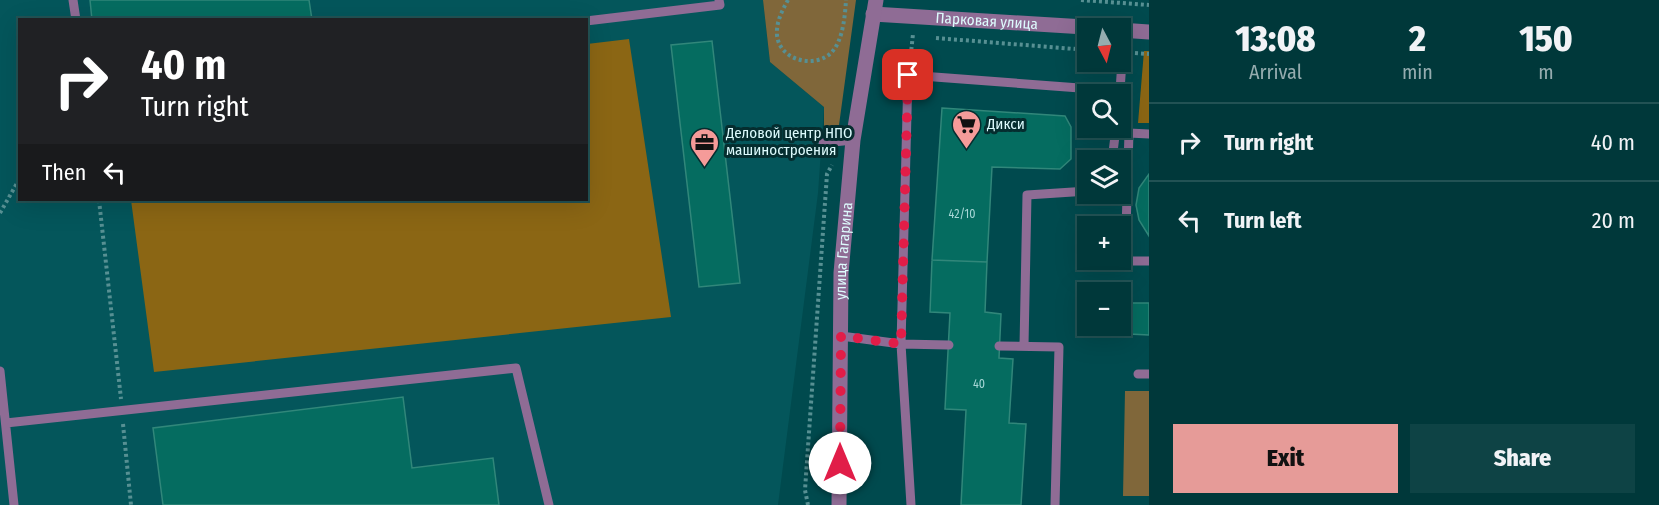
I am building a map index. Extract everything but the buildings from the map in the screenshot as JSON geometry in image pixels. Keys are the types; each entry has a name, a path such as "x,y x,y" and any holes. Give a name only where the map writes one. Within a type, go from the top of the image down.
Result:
{"street":[{"name":"Парковая улица","path":"874,7 915,16 1077,26"},
{"name":"улица Гагарина","path":"839,505 841,273 853,140 874,7"},
{"path":"1131,31 1149,32"}],"lane":[{"path":"73,0 76,18"},
{"path":"588,21 720,6 719,0"},
{"path":"911,505 901,344 908,75 1077,89"},
{"path":"1128,150 1129,133 1149,134"},
{"path":"823,143 853,140"},
{"path":"1024,346 1027,195 1077,192"},
{"path":"1127,204 1125,261 1149,261"},
{"path":"841,336 901,344 948,345"},
{"path":"999,346 1059,347 1055,505"},
{"path":"6,423 516,368 549,505"},
{"path":"0,371 14,505"},
{"path":"1138,374 1149,374"}],"path":[{"path":"788,0 779,17 777,36 783,51 800,61 818,61 832,52 841,34 846,0"},
{"path":"1081,0 1149,5"},
{"path":"908,75 915,16"},
{"path":"913,36 1077,49"},
{"path":"0,213 18,182"},
{"path":"99,201 131,505"}],"shaded area":[{"path":"0,0 763,0 770,62 824,107 818,193 778,505 0,505"},
{"path":"763,0 856,0 839,125 824,131 824,107 770,62"},
{"path":"629,39 671,317 154,372 131,201 588,201 588,44"},
{"path":"1144,51 1149,51 1149,123 1138,123"},
{"path":"1125,391 1149,391 1149,496 1123,496"}],"place":[{"name":"Дикси","path":"966,150"},
{"name":"Деловой центр НПО машиностроения","path":"705,168"}],"route":[{"path":"840,463 841,336 901,344 908,75"}]}
